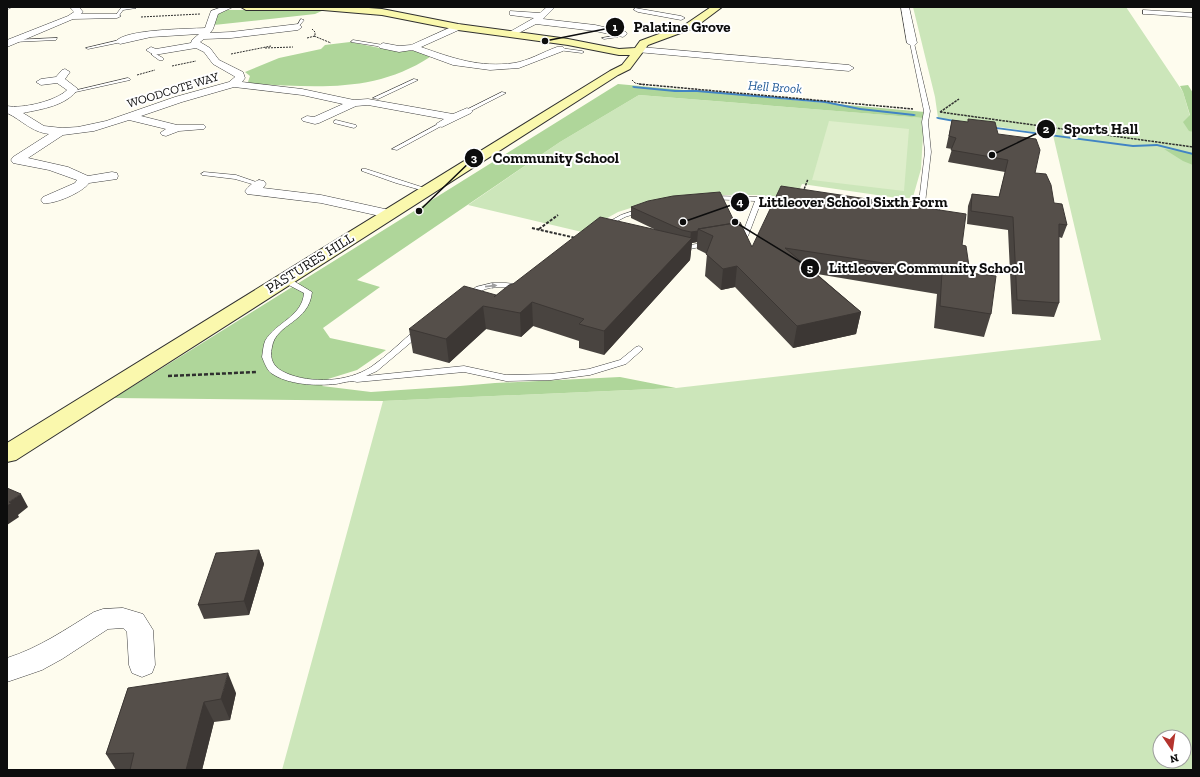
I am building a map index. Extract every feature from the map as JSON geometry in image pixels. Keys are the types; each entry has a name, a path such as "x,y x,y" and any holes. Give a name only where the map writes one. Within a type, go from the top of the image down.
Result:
{"street":[{"path":"9,42 72,17 79,12 78,9 74,7"},
{"path":"202,38 214,13 229,7"},
{"path":"246,7 369,8 458,26 510,34 564,46 622,41 680,31"},
{"path":"510,34 542,16 550,10 551,7"},
{"path":"644,7 638,10 681,18"},
{"path":"639,50 644,43 680,31 690,26 717,7"},
{"path":"905,7 912,43"},
{"path":"1146,12 1190,15 1193,25"},
{"path":"513,13 542,16"},
{"path":"72,17 117,16"},
{"path":"534,21 595,28 622,41"},
{"path":"153,51 202,38 300,25"},
{"path":"383,46 399,49 413,47 458,26"},
{"path":"122,37 179,32 202,38"},
{"name":"WOODCOTE WAY","path":"10,110 36,128 61,131 97,127 175,100 233,84 240,78 239,74 216,62 207,50 202,38"},
{"path":"622,41 624,53 639,50 849,68"},
{"path":"614,73 619,60 622,41"},
{"path":"413,47 450,62 521,68 564,46"},
{"name":"PASTURES HILL","path":"7,454 284,279 614,73 626,67 639,50"},
{"path":"10,110 51,102 65,96 73,89 62,76 41,82"},
{"path":"233,84 302,92 354,103"},
{"path":"307,119 315,121 354,103 372,100 454,118"},
{"path":"442,124 467,111"},
{"path":"129,117 177,128 200,128"},
{"path":"320,118 336,122"},
{"path":"163,134 177,128"},
{"path":"12,160 61,131"},
{"path":"12,160 38,163 77,174 82,176 84,180"},
{"path":"48,200 75,188 84,180 112,176"},
{"path":"259,184 252,191 281,193 351,203 389,214"},
{"path":"7,670 32,662 53,651 103,619 123,618 134,621 140,630 142,665"}],"lane":[{"path":"117,16 122,9 134,8"},
{"path":"88,48 122,37"},
{"path":"604,38 622,41"},
{"path":"9,42 56,39"},
{"path":"353,41 383,46"},
{"path":"912,43 927,110 926,122 928,152 922,204"},
{"path":"564,46 582,52"},
{"path":"153,51 154,54 162,59"},
{"path":"71,92 128,79"},
{"path":"372,100 416,80"},
{"path":"467,111 504,93"},
{"path":"336,122 354,126"},
{"path":"395,149 442,124"},
{"path":"364,170 398,182 428,190"},
{"path":"204,174 236,177 259,184"},
{"path":"707,198 740,198 798,204"},
{"path":"730,240 745,236 759,200"},
{"path":"894,215 906,214 923,219 932,219 940,215 937,209 914,203 903,206 902,211 906,214"},
{"path":"584,240 599,229 623,216 650,208"},
{"path":"599,229 607,231"},
{"path":"668,243 690,247 715,243"},
{"path":"284,279 308,292 308,301 301,311 275,334 269,342 266,357 274,371 292,379 318,383 464,369 506,378 551,377 590,372 623,362 639,349"},
{"path":"462,305 471,292 482,287 509,285 528,289 523,294"},
{"path":"347,380 374,369 427,325"}],"path":[{"path":"117,16 125,18 214,13"},
{"path":"311,28 315,32 314,36"},
{"path":"306,38 314,36 328,41 331,44"},
{"path":"323,43 328,41"},
{"path":"168,67 278,44"},
{"path":"263,47 293,47"},
{"path":"138,75 160,69"},
{"path":"632,80 635,83 646,85 927,110 1193,147"},
{"path":"940,112 959,99"},
{"path":"798,204 808,179"},
{"path":"539,230 558,215"},
{"path":"532,228 584,240"},
{"path":"166,376 274,371"}],"green space":[{"path":"913,7 1126,7 1183,92 1190,116 1189,130 1193,132 1193,770 282,770 383,401 676,388 1101,340 1053,135 938,118 935,97"},
{"path":"227,10 324,10 315,14 214,25 218,14"},
{"path":"350,42 395,51 416,51 430,57 409,69 388,77 367,82 345,85 300,86 254,84 248,82 250,76 245,72 279,58 321,49 325,45"},
{"path":"618,84 925,112 923,118 639,95 560,142 357,280 380,287 323,328 330,338 386,350 357,370 328,379 322,386 371,392 495,383 620,377 676,388 383,401 114,398"},
{"path":"1188,85 1193,93 1193,132 1189,131 1183,122 1190,115 1180,86"},
{"path":"639,95 924,118 921,169 913,197 904,199 802,184 795,199 759,195 707,195 637,206 618,212 582,232 468,205 560,142"},
{"path":"829,121 909,129 904,191 812,180"},
{"path":"1164,149 1193,153 1193,165 1183,161"}],"building":[{"path":"968,119 995,122 998,134 1036,139 1040,150 1035,173 1046,174 1051,185 1054,203 1062,204 1067,225 1059,224 1059,303 1017,300 1013,217 971,211 972,194 999,197 1008,160 951,150 956,138 949,136 952,120 968,122"},
{"path":"781,186 966,214 962,245 966,246 970,273 996,276 991,314 940,306 942,272 785,248 861,312 797,326 737,266 723,269 706,254 713,236 698,229 740,222 752,247"},
{"path":"720,192 735,223 698,229 698,231 691,232 682,230 631,207 648,201 673,196"},
{"path":"600,217 692,238 604,331 579,324 584,319 532,302 520,313 483,306 446,339 409,329 464,286 496,295 494,297"},
{"path":"7,488 21,494 9,502 12,503 7,506"},
{"path":"259,550 244,601 198,605 216,553"},
{"path":"228,673 221,699 204,702 186,770 130,770 134,753 106,754 128,688"}],"waterway":[{"name":"Hell Brook","path":"634,87 825,102 860,109 914,115"},
{"name":"Hell Brook","path":"938,118 960,122"},
{"name":"Hell Brook","path":"989,127 1133,146 1157,145 1193,154"}],"place":[{"name":"Palatine Grove","path":"545,41"},
{"name":"Sports Hall","path":"992,155"},
{"name":"Community School","path":"419,211"},
{"name":"Littleover School Sixth Form","path":"683,222"},
{"name":"Littleover Community School","path":"735,222"}]}
